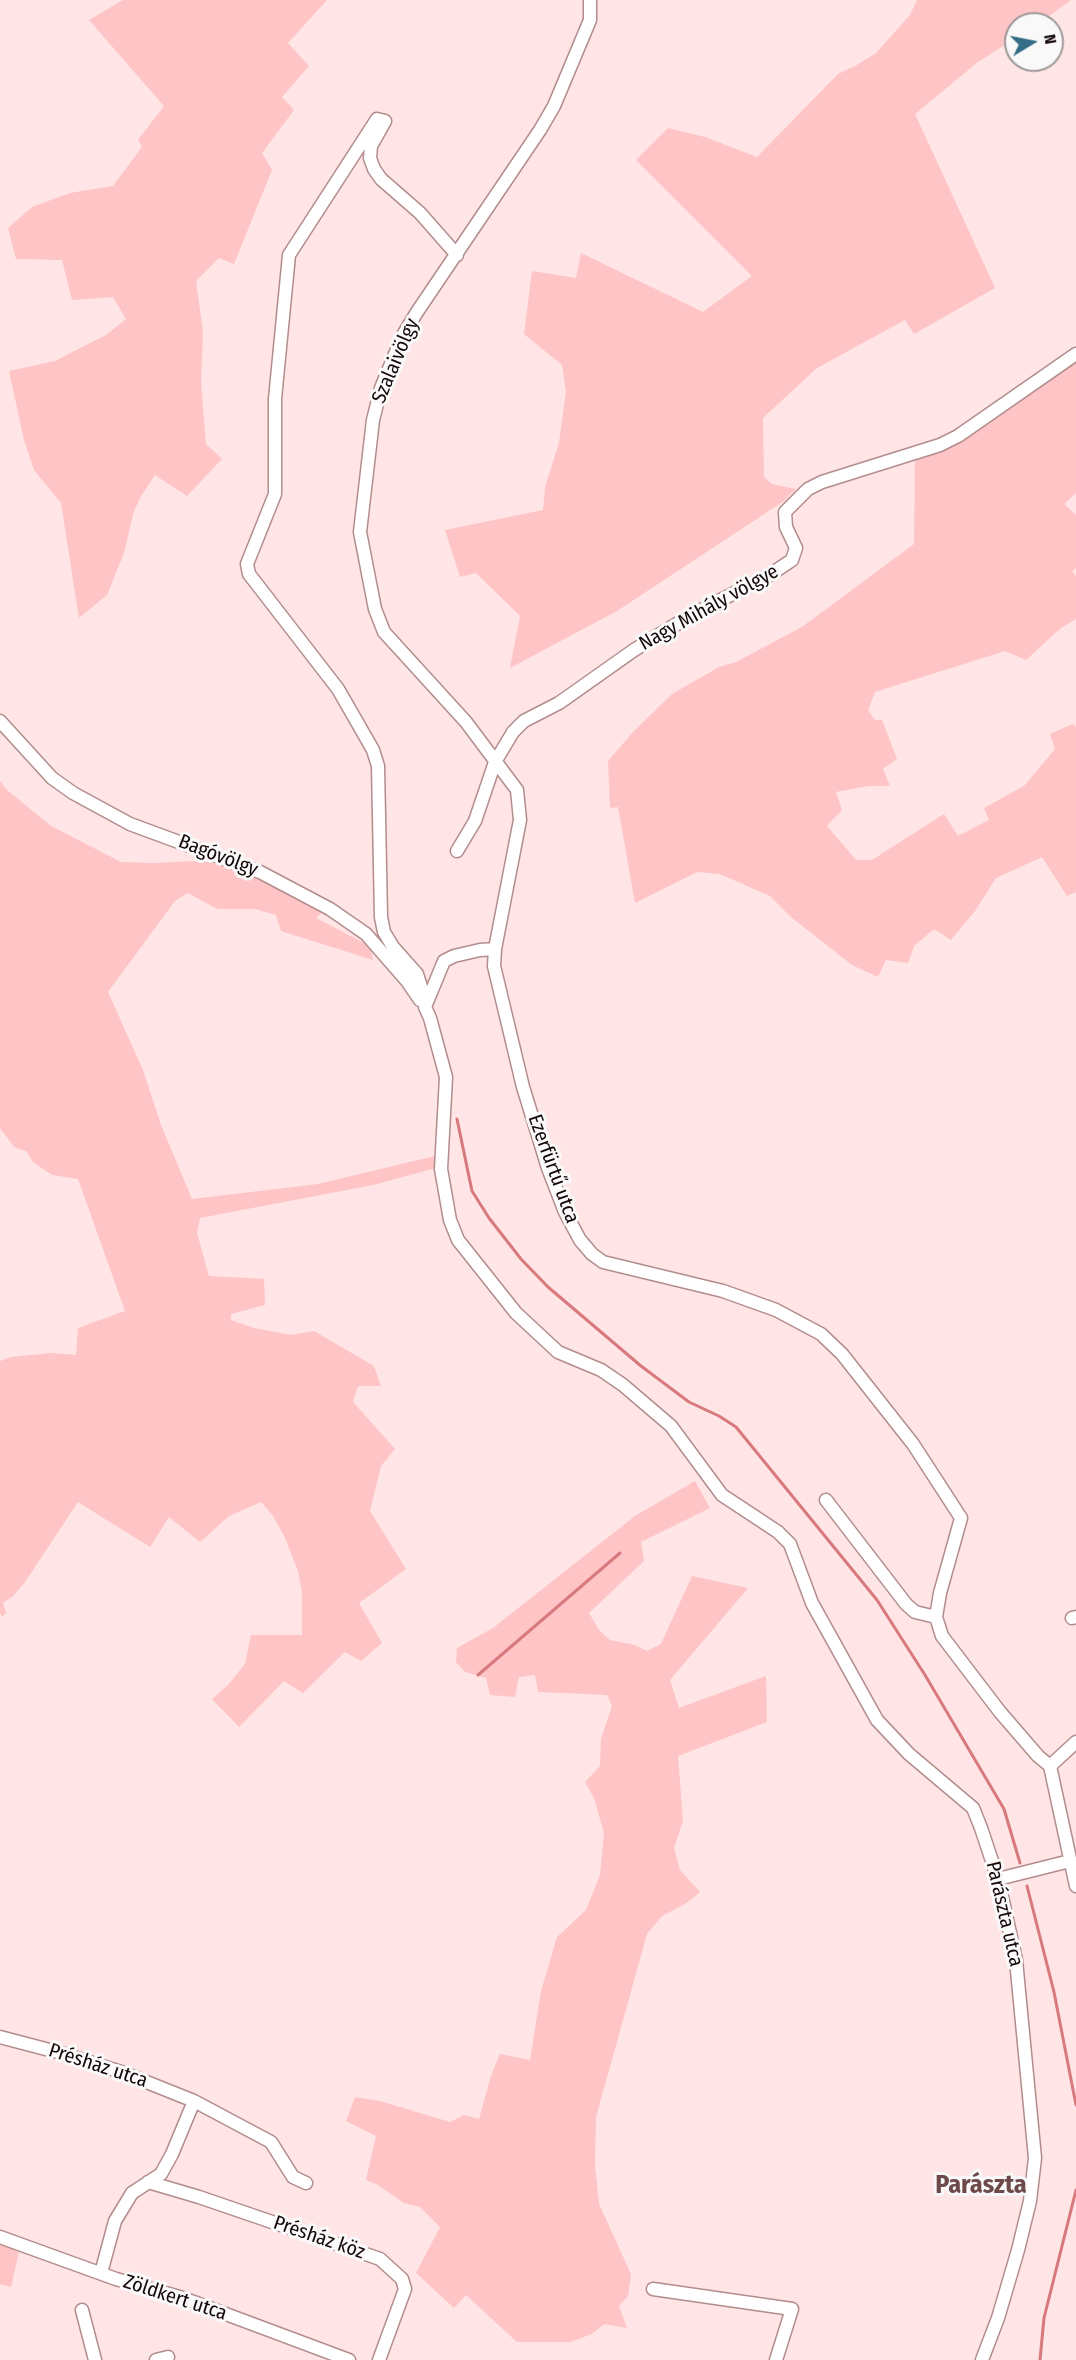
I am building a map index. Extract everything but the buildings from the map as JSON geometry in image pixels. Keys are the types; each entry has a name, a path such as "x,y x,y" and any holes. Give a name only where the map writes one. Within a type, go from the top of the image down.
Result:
{"street":[{"name":"Szalaivölgy","path":"495,762 466,722 384,632 375,609 360,532 373,420 381,388 403,335 554,106 590,20 590,0"},
{"path":"423,993 417,974 393,947 384,932 381,917 378,766 373,750 338,688 249,574 247,564 275,495 275,399 289,255 377,119 385,121 371,147 370,158 374,169 381,179 420,213 457,255"},
{"name":"Nagy Mihály völgye","path":"495,762 504,744 524,722 559,703 634,650 681,621 771,574 792,560 796,548 786,526 785,512 808,489 822,482 940,445 958,436 1076,354"},
{"name":"Bagóvölgy","path":"0,721 52,778 73,793 130,824 260,872 330,909 366,934 407,981 430,1018 446,1077 441,1169 450,1220 458,1240 516,1313 550,1345 558,1352 601,1370 623,1385 671,1426 722,1495 778,1532"},
{"path":"457,851 475,821 495,762"},
{"name":"Ezerfürtű utca","path":"495,762 517,790 520,820 495,949 494,966 523,1087 548,1168 565,1212 580,1239 592,1254 603,1262 723,1291 776,1310 820,1334 842,1354 914,1444 961,1518 940,1593 936,1617"},
{"path":"425,1007 444,961 480,950 495,949"},
{"path":"826,1500 906,1604 915,1612 936,1617 942,1636 959,1659 1000,1712 1038,1756 1050,1766 1076,1886"},
{"name":"Parászta utca","path":"778,1532 790,1544 812,1603 877,1720 909,1754 973,1808 998,1879 1017,1960 1035,2158 1030,2201 1018,2250 998,2318 982,2360"},
{"path":"1050,1766 1076,1742"},
{"path":"998,1879 1070,1862"},
{"name":"Présház utca","path":"0,2037 124,2073 194,2101 271,2142 293,2177 306,2183"},
{"path":"100,2273 115,2221 132,2193 161,2174 194,2101"},
{"name":"Présház köz","path":"148,2182 199,2197 380,2259 402,2279 405,2289 379,2360"},
{"name":"Zöldkert utca","path":"0,2237 100,2273 183,2298 349,2360"},
{"path":"653,2289 792,2309 776,2360"},
{"path":"82,2310 94,2360"}],"shaded area":[{"path":"123,0 327,0 288,43 309,66 282,97 294,110 262,153 272,170 234,264 219,258 196,281 203,332 201,382 206,444 222,459 187,496 155,475 134,511 124,553 107,595 79,618 61,503 34,470 24,440 9,371 55,361 106,335 126,319 113,297 72,300 62,260 16,259 8,228 32,207 70,193 113,186 142,147 138,140 164,106 89,20"},
{"path":"917,0 1071,0 1054,12 1004,12 1004,46 978,62 915,114 995,288 914,334 905,320 817,368 763,418 764,477 772,484 796,489 784,501 617,611 510,668 520,616 476,573 460,577 445,530 543,510 545,487 559,443 566,391 562,365 524,334 532,271 576,278 581,253 703,312 752,276 636,160 668,128 705,137 757,157 838,74 876,53 910,15"},
{"path":"1076,359 1076,493 1064,504 1076,515 1076,568 1072,571 1076,576 1076,619 1061,628 1026,660 1005,651 875,692 868,710 875,720 882,720 897,759 883,769 890,786 868,786 836,792 842,810 827,826 856,860 872,860 944,814 958,836 989,820 984,808 1024,786 1055,749 1050,734 1073,724 1076,727 1076,892 1067,896 1042,857 996,878 975,911 951,940 934,929 914,946 908,963 886,960 878,977 852,965 791,917 770,896 720,874 697,872 635,903 618,807 610,808 608,761 633,732 672,694 719,667 736,662 802,627 914,544 915,458"},
{"path":"0,781 7,790 51,826 121,862 201,861 232,866 323,911 316,918 370,946 373,960 281,931 276,915 255,909 217,909 188,893 175,901 108,992 143,1070 161,1125 192,1199 318,1184 435,1156 436,1168 373,1185 200,1218 197,1233 209,1276 264,1279 265,1305 231,1314 231,1320 254,1328 291,1335 314,1331 374,1366 381,1386 358,1386 353,1402 395,1449 381,1466 370,1511 406,1569 359,1603 382,1643 361,1661 345,1652 303,1693 284,1681 239,1727 212,1699 228,1685 245,1664 251,1635 302,1635 302,1593 298,1571 285,1538 273,1516 261,1502 229,1516 200,1542 169,1517 150,1547 78,1502 25,1582 13,1596 3,1603 6,1613 2,1617 0,1613 0,1361 11,1357 51,1353 76,1355 78,1328 125,1311 78,1179 52,1175 33,1162 26,1151 14,1147 0,1128"},
{"path":"695,1481 710,1508 641,1542 644,1561 589,1613 599,1630 610,1640 635,1645 647,1651 661,1644 692,1576 748,1588 670,1680 679,1708 766,1676 767,1722 678,1756 683,1821 674,1848 680,1870 700,1892 685,1904 662,1916 647,1934 596,2117 595,2166 599,2204 631,2274 628,2296 619,2306 627,2328 604,2324 592,2334 570,2342 517,2342 466,2295 454,2308 416,2273 440,2227 420,2207 404,2203 366,2180 376,2136 346,2121 355,2097 380,2101 450,2122 464,2115 479,2119 491,2076 500,2054 530,2060 541,1991 557,1937 586,1910 600,1875 604,1833 594,1798 585,1782 600,1766 601,1739 612,1706 607,1695 538,1692 535,1675 519,1677 515,1697 490,1695 486,1678 465,1672 456,1662 457,1648 493,1628 635,1516"},
{"path":"0,2244 19,2252 11,2287 0,2284"}],"waterway":[{"path":"457,1119 472,1191 489,1218 521,1259 548,1287 641,1366 689,1402 736,1427 877,1600 925,1675 1004,1809 1020,1863"},
{"path":"478,1675 620,1553"},
{"path":"1027,1886 1054,1992 1076,2105"},
{"path":"1040,2360 1044,2318 1076,2190"}],"district":[{"name":"Parászta","path":"981,2186"}]}
